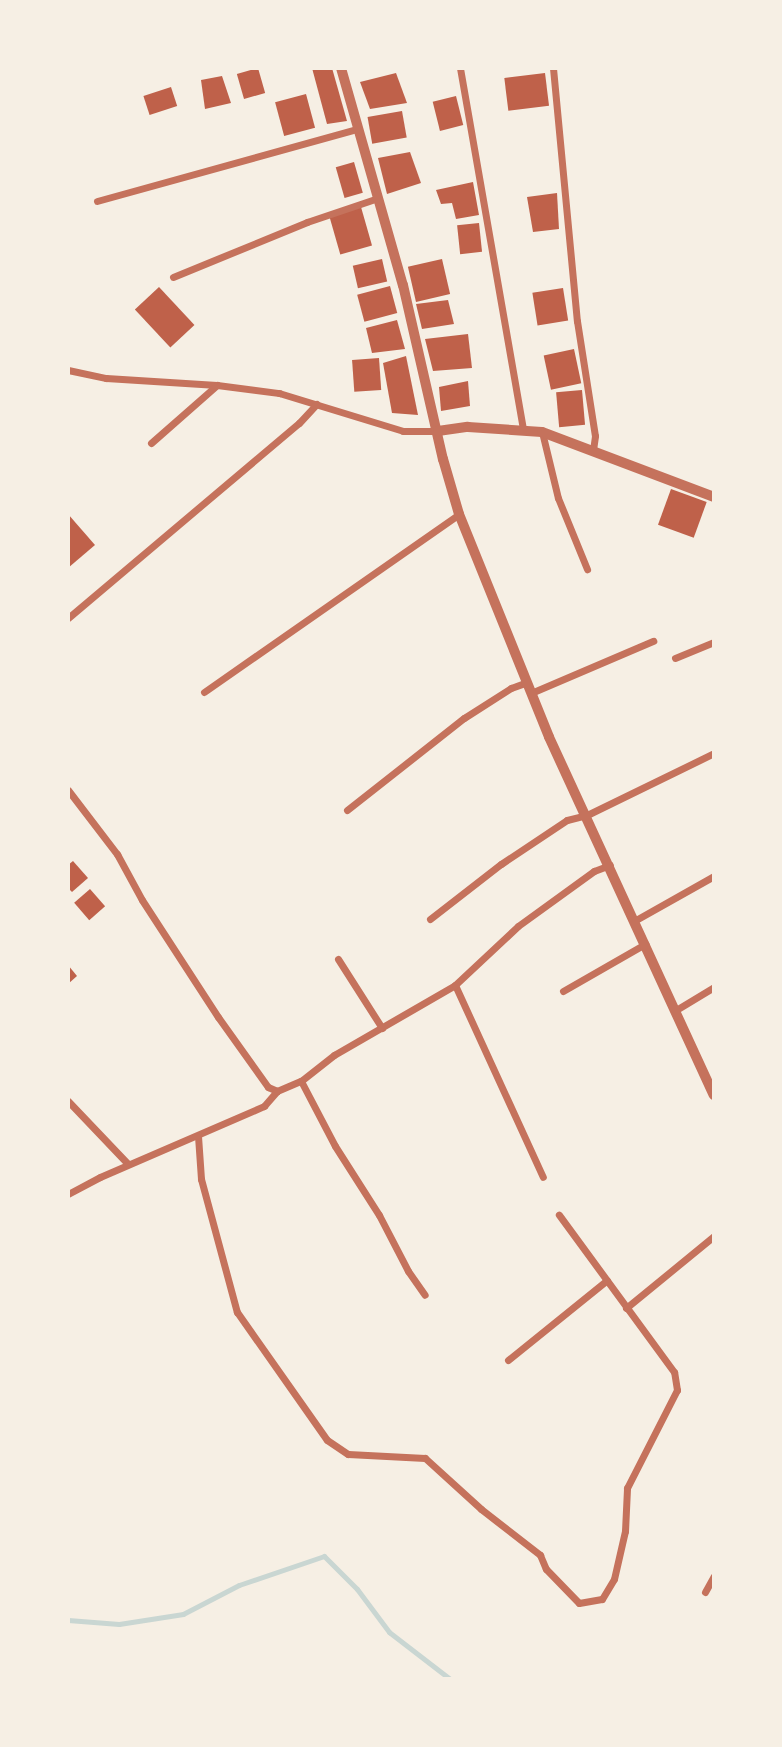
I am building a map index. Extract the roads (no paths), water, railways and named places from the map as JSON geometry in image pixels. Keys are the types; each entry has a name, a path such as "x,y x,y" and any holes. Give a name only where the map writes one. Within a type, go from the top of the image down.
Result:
{"street":[{"path":"341,68 378,198 459,514 525,683 714,1095"},
{"path":"460,68 523,429"},
{"path":"553,68 577,321 594,429 593,450"},
{"path":"97,201 357,129"},
{"path":"173,276 307,222 378,198"},
{"path":"68,370 106,378 217,385 279,393 403,430 438,431 468,427 542,432 714,497"},
{"path":"151,443 217,385"},
{"path":"68,618 299,423 317,404"},
{"path":"542,432 558,498 587,569"},
{"path":"204,692 459,514"},
{"path":"531,693 653,641"},
{"path":"675,658 714,642"},
{"path":"347,810 464,718 494,698 525,683"},
{"path":"430,919 501,864 573,816 587,815 714,753"},
{"path":"68,790 117,854 142,900 218,1017 268,1087 277,1091"},
{"path":"68,1194 128,1164 264,1106 277,1091 301,1081 334,1055 455,985 518,926 575,884 610,865"},
{"path":"634,920 714,876"},
{"path":"563,991 645,944"},
{"path":"338,959 382,1028"},
{"path":"455,985 543,1177"},
{"path":"677,1010 714,987"},
{"path":"301,1081 335,1146 379,1215 408,1271 425,1294"},
{"path":"68,1101 128,1164"},
{"path":"198,1136 201,1179 237,1312 327,1440 348,1454 425,1458 481,1509 540,1555 546,1569 579,1603 602,1599 614,1579 625,1531 627,1488 677,1390 674,1372 559,1215"},
{"path":"626,1308 714,1236"},
{"path":"508,1360 607,1280"},
{"path":"705,1592 714,1576"}],"waterway":[{"path":"68,1620 119,1624 183,1614 239,1585 324,1556 357,1589 389,1632 450,1679"}]}
